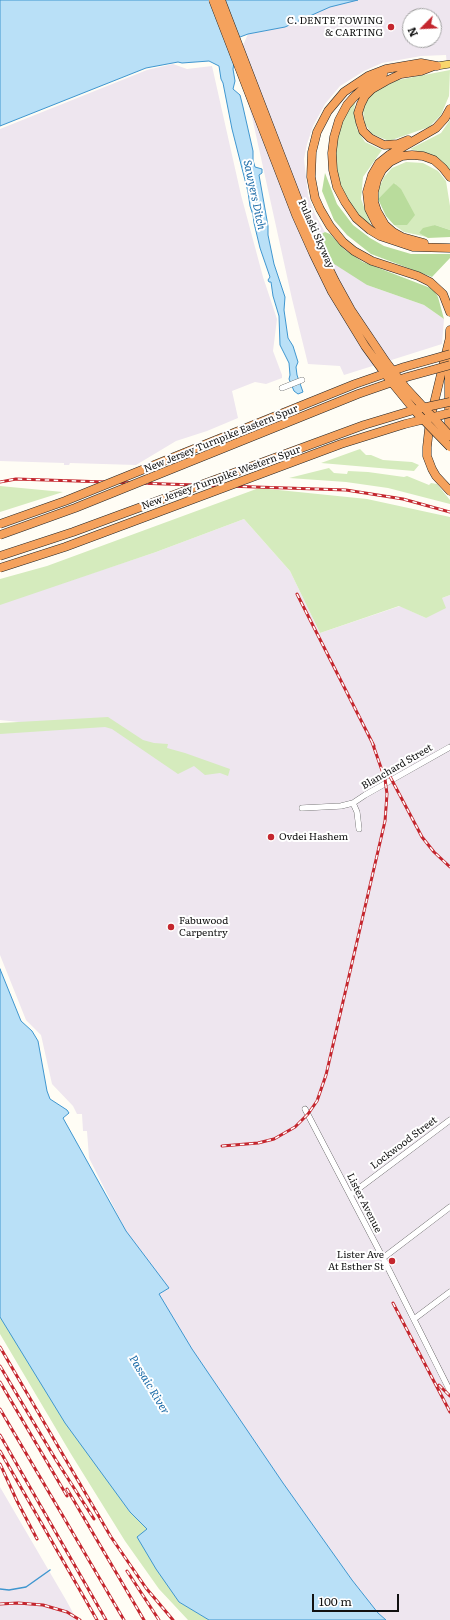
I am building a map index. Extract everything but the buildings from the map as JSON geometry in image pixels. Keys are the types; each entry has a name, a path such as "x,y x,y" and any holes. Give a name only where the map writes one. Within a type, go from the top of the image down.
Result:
{"highway":[{"name":"Pulaski Skyway","path":"213,0 296,215 329,286 354,329 381,369 416,412 450,448"},
{"name":"Pulaski Skyway","path":"221,0 308,226 335,282 351,310 386,362 405,387 450,436"},
{"path":"437,66 421,64 398,66 377,71 358,82 339,96 319,127 313,145 311,170 314,191 320,209 326,221 343,242 360,255 372,261 423,278 430,282 443,294 450,312"},
{"path":"398,66 370,82 347,105 335,131 333,142 333,170 337,187 352,213 370,230 385,239 419,248 447,245"},
{"path":"424,135 398,144 388,145 380,143 370,138 363,131 360,122 359,108 365,96 381,83 396,76 437,66"},
{"path":"397,242 383,232 374,219 368,204 368,187 372,175 382,160 440,125 450,109"},
{"path":"447,245 416,242 393,232 382,221 377,211 374,202 374,192 376,180 384,167 395,159 409,155 420,155 434,160 443,168 450,178"},
{"path":"450,330 448,430 450,448"},
{"path":"449,341 430,420 427,456 436,476 450,490"},
{"name":"New Jersey Turnpike Eastern Spur","path":"0,524 70,498 355,384 404,367 450,354"},
{"name":"New Jersey Turnpike Eastern Spur","path":"0,535 89,503 358,394 450,365"},
{"name":"New Jersey Turnpike Western Spur","path":"0,556 66,535 351,430 417,409 450,402"},
{"name":"New Jersey Turnpike Western Spur","path":"0,568 65,547 341,444 405,424 450,413"}],"main road":[{"path":"437,66 450,64"}],"street":[{"path":"282,388 302,380"},
{"name":"Blanchard Street","path":"302,808 341,806 353,803 450,747"},
{"path":"353,803 357,812 359,829"},
{"name":"Lister Avenue","path":"305,1109 383,1258 450,1391"},
{"name":"Lockwood Street","path":"350,1195 450,1120"},
{"path":"383,1258 450,1207"},
{"path":"414,1319 450,1292"}],"shaded area":[{"path":"358,0 450,0 450,65 447,66 446,55 421,56 382,63 364,71 340,86 325,104 313,126 307,144 304,159 308,195 315,214 325,232 318,235 367,285 424,305 444,319 442,344 344,375 340,366 308,364 292,299 252,117 240,77 239,54 248,34 285,27 322,9"},
{"path":"173,64 187,69 212,66 241,195 263,277 277,319 273,351 282,378 266,384 255,382 232,391 238,418 207,431 176,441 136,465 70,463 69,465 64,465 64,463 0,461 0,129 147,70"},
{"path":"244,519 290,571 320,633 400,606 426,618 442,598 450,595 450,1620 386,1620 378,1613 352,1580 283,1483 192,1349 159,1294 168,1288 126,1231 89,1158 87,1131 83,1131 82,1114 77,1114 73,1106 52,1084 41,1035 26,1020 0,955 0,734 19,722 0,720 0,604 156,552"},
{"path":"0,1487 66,1600 77,1620 0,1620"}],"green space":[{"path":"450,70 449,96 441,115 429,127 389,141 372,134 365,124 363,111 367,99 375,91 398,80"},
{"path":"355,102 354,113 357,129 365,142 382,150 363,177 361,199 372,228 356,212 344,196 336,171 335,140 345,113"},
{"path":"450,120 450,174 431,155 410,149 441,133"},
{"path":"406,162 423,163 438,171 446,181 450,206 450,230 435,225 419,233 427,237 404,232 394,225 407,225 395,183 378,199 379,188 384,177 392,168"},
{"path":"325,173 337,204 353,225 370,238 384,246 411,254 450,254 450,258 432,277 371,254 347,235 334,220 322,191"},
{"path":"394,183 401,189 415,215 407,225 394,225 386,216 378,199"},
{"path":"435,225 450,230 450,237 428,238 419,233 423,228"},
{"path":"325,232 330,234 345,250 363,262 433,289 438,297 444,319 424,305 367,285 331,262 317,236"},
{"path":"360,449 366,455 371,455 383,460 412,462 419,465 414,471 321,463"},
{"path":"329,468 334,473 347,474 348,471 404,477 407,476 429,485 431,483 437,484 450,500 450,504 388,488 346,482 289,478"},
{"path":"0,486 63,492 0,512"},
{"path":"259,488 367,499 450,517 450,595 442,598 446,608 426,618 399,606 320,633 290,571 244,519 156,552 0,605 0,579 47,566"},
{"path":"108,717 143,740 154,743 168,744 167,748 230,769 228,776 220,773 205,775 194,766 178,774 112,729 105,727 0,734 0,723"},
{"path":"0,1317 130,1512 148,1530 179,1602 209,1620 188,1620 159,1589 125,1541 71,1454 0,1334"}],"water":[{"name":"Sawyers Ditch","path":"0,0 358,0 330,7 285,27 248,34 232,42 235,81 233,89 240,95 253,151 255,167 262,169 262,173 259,175 268,226 268,235 274,264 285,297 284,310 288,338 293,346 298,362 296,367 297,375 303,392 298,394 294,391 289,379 289,363 280,345 279,316 273,296 271,282 268,280 270,277 260,248 254,223 219,66 209,61 178,62 146,68 0,126"},
{"name":"Passaic River","path":"0,969 21,1021 32,1031 38,1041 47,1091 50,1099 67,1110 69,1113 63,1118 126,1231 169,1288 159,1294 192,1349 283,1483 352,1580 378,1613 386,1620 209,1620 179,1602 156,1569 137,1537 147,1529 130,1512 65,1423 0,1317"}],"waterway":[{"path":"0,1589 9,1590 26,1587 50,1570"}],"railway":[{"path":"0,482 16,479 346,490 403,499 450,512"},
{"path":"297,594 374,746"},
{"path":"222,1146 258,1143 274,1139 295,1127 308,1114 317,1101 326,1075 385,821 387,794 385,779 372,742"},
{"path":"386,769 422,837 434,852 450,867"},
{"path":"393,1303 450,1412"},
{"path":"0,1347 111,1537 146,1588 173,1620"},
{"path":"0,1366 56,1460 94,1519"},
{"path":"0,1382 67,1496"},
{"path":"439,1385 450,1396"},
{"path":"0,1409 124,1620"},
{"path":"0,1435 106,1620"},
{"path":"0,1451 97,1620"},
{"path":"0,1464 37,1539"},
{"path":"67,1489 144,1620"},
{"path":"127,1571 159,1620"},
{"path":"0,1604 18,1603 43,1605 67,1612 80,1620"}],"place":[{"name":"C. DENTE TOWING & CARTING","path":"391,27"},
{"name":"Ovdei Hashem","path":"271,837"},
{"name":"Fabuwood Carpentry","path":"171,927"},
{"name":"Lister Ave At Esther St","path":"392,1261"}]}
